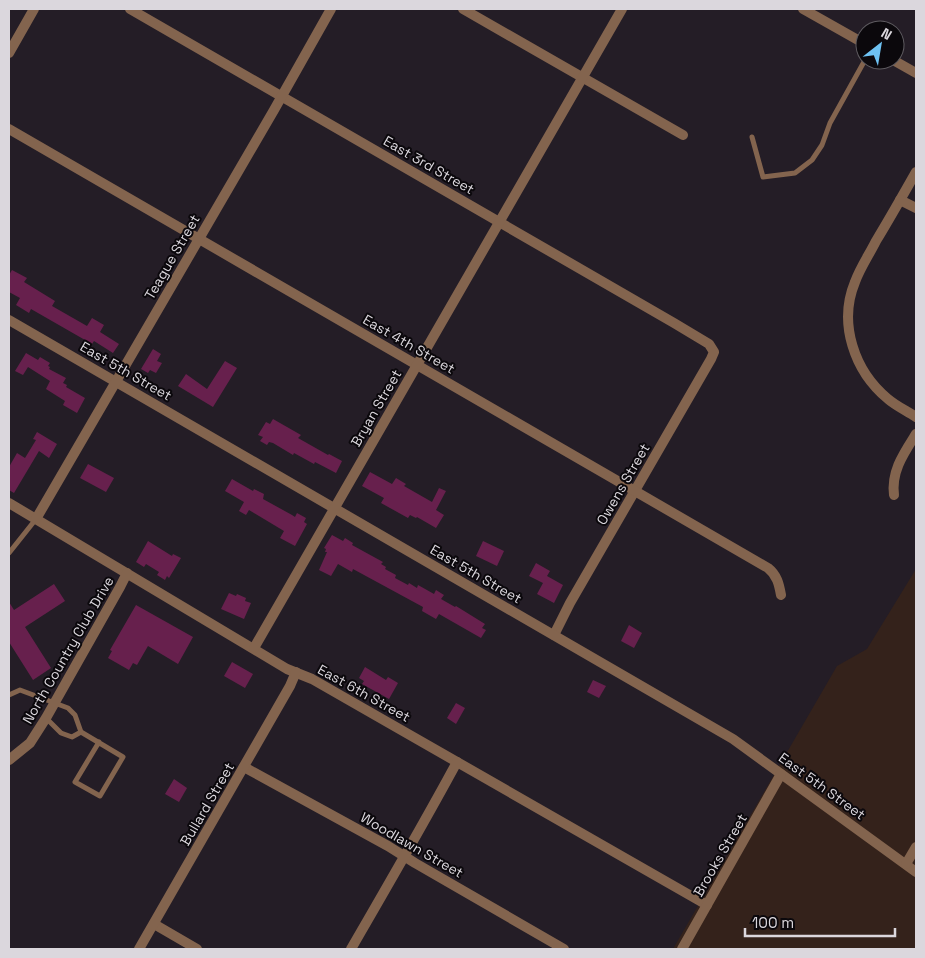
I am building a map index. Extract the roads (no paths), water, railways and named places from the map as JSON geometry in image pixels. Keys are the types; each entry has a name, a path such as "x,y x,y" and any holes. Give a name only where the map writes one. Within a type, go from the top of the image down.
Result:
{"street":[{"path":"9,53 34,9"},
{"name":"East 3rd Street","path":"130,9 674,322 713,348"},
{"name":"Teague Street","path":"36,519 117,382 331,9"},
{"path":"463,9 683,135"},
{"name":"Bryan Street","path":"254,648 622,9"},
{"path":"803,9 855,38"},
{"path":"905,67 916,73"},
{"name":"East 4th Street","path":"9,129 768,568 779,582 781,594"},
{"path":"916,172 855,281 850,303 849,330 856,357 872,382 888,399 916,418"},
{"path":"900,200 916,208"},
{"name":"East 5th Street","path":"9,320 732,739 916,872"},
{"name":"Owens Street","path":"554,635 570,603 711,359 714,352 713,348"},
{"path":"894,495 893,486 898,466 916,434"},
{"name":"East 6th Street","path":"9,503 287,669 312,678 707,905"},
{"name":"North Country Club Drive","path":"9,760 27,746 46,718 127,572"},
{"name":"Bullard Street","path":"139,949 290,686 296,672"},
{"path":"351,949 457,762"},
{"name":"Woodlawn Street","path":"244,767 342,820 564,949"},
{"name":"Brooks Street","path":"682,949 781,774"},
{"path":"906,864 916,847"},
{"path":"154,924 197,949"}],"lane":[{"path":"752,137 763,177 795,173 812,160 822,145 830,123 859,70"},
{"path":"9,553 36,519"},
{"path":"9,695 20,690 68,708 75,715 81,732 98,742 123,757 100,796 75,782 98,742"},
{"path":"46,718 61,733 72,737 81,732"}]}
